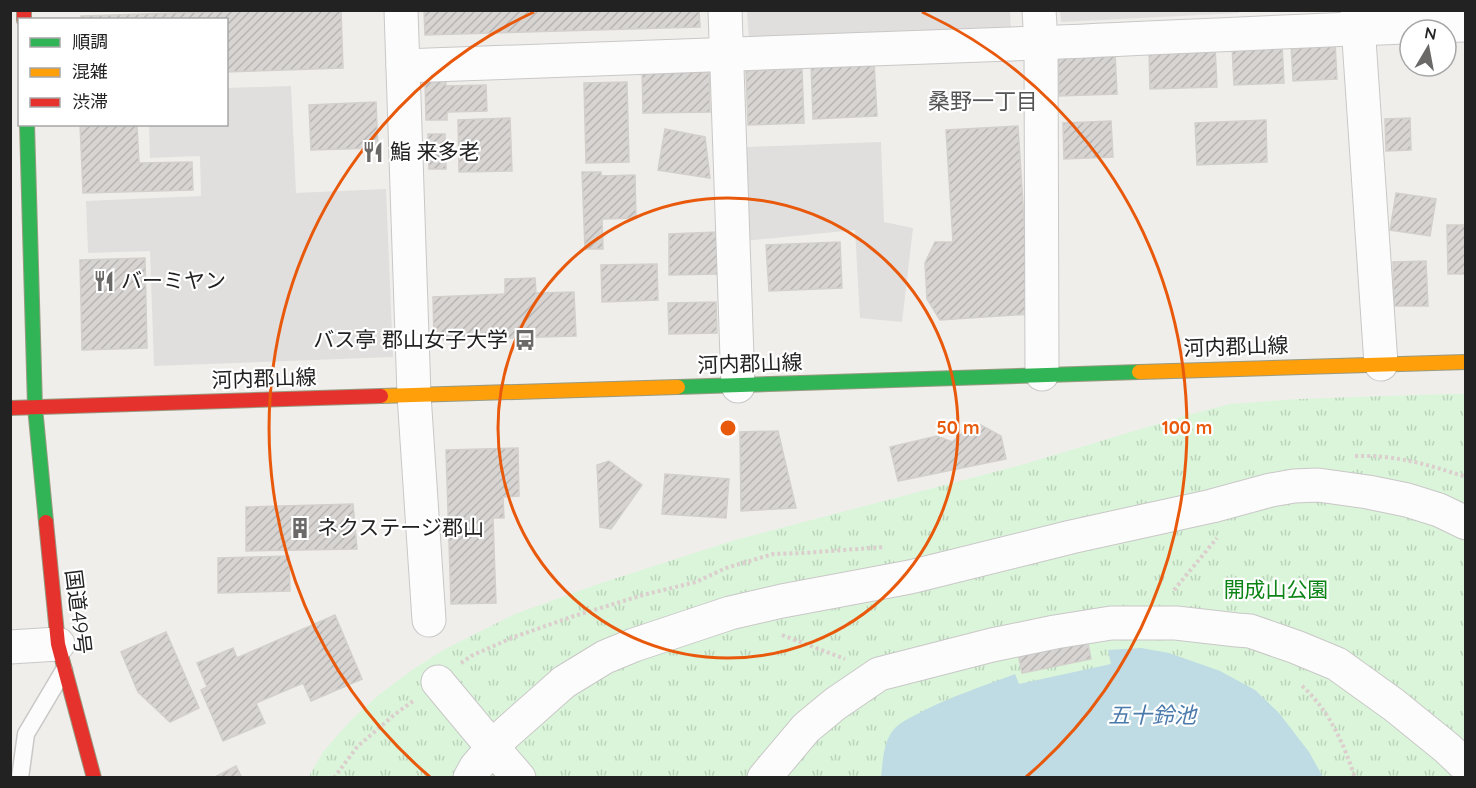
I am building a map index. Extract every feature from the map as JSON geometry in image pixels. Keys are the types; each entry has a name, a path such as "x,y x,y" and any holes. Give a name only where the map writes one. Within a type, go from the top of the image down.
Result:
{"main road":[{"name":"国道49号","path":"27,126 35,407 61,657 94,777"},
{"name":"河内郡山線","path":"10,408 1466,362"}],"street":[{"path":"401,10 414,395 429,620"},
{"path":"725,10 738,386"},
{"path":"1039,10 1042,374"},
{"path":"403,66 1041,43 1357,19 1466,25"},
{"path":"1357,19 1381,364"},
{"path":"470,777 502,737 564,682 605,657 670,632 730,613 910,577 1294,486 1318,485 1407,500 1439,510 1466,523"},
{"path":"764,777 806,728 835,704 879,674 992,645 1111,623 1176,623 1250,632 1296,647 1337,664 1394,705 1466,766"},
{"path":"10,647 61,657"},
{"path":"438,682 519,777"}],"lane":[{"path":"20,777 26,734 61,657"}],"path":[{"path":"1147,623 1229,522 1236,500"},
{"path":"781,634 879,674"},
{"path":"1301,685 1329,717 1355,777"}],"green space":[{"name":"開成山公園","path":"1465,394 1465,777 308,778 323,752 352,719 381,693 415,668 445,649 515,614 598,584 735,540 1021,465 1230,404"}],"shaded area":[{"path":"1239,10 1239,13 1061,22 1060,11"},
{"path":"747,11 1010,11 1011,28 749,41"},
{"path":"291,86 296,193 386,189 393,357 154,366 150,251 88,253 86,201 201,196 200,156 150,158 149,126 228,126 228,88"},
{"path":"881,142 884,222 913,228 902,322 860,318 855,230 744,241 747,147"}],"water":[{"name":"五十鈴池","path":"1141,648 1169,653 1220,671 1255,690 1279,713 1309,752 1323,777 881,777 884,751 891,733 901,723 923,711 1015,674 1019,684 1111,664 1108,650"}],"building":[{"path":"260,10 341,10 343,68 228,72 228,18 81,18 81,16"},
{"path":"424,10 699,10 700,27 425,35"},
{"path":"1335,42 1337,79 1293,81 1291,44"},
{"path":"1282,44 1284,83 1234,85 1232,46"},
{"path":"1215,46 1217,87 1150,89 1149,49"},
{"path":"1115,53 1117,94 1059,96 1058,55"},
{"path":"874,61 877,116 813,119 811,63"},
{"path":"709,69 710,112 643,113 642,71"},
{"path":"802,69 804,123 748,125 746,71"},
{"path":"425,80 446,80 446,86 486,85 487,111 447,112 447,120 426,120"},
{"path":"627,82 629,162 586,163 584,83"},
{"path":"376,102 378,148 311,150 309,105"},
{"path":"510,118 512,171 459,172 458,120"},
{"path":"1410,118 1411,150 1386,151 1385,119"},
{"path":"1266,120 1267,162 1197,165 1195,123"},
{"path":"1111,121 1113,157 1064,159 1063,123"},
{"path":"80,126 137,126 139,163 192,162 193,190 83,193"},
{"path":"1018,126 1030,314 940,320 927,299 925,263 935,242 953,242 946,130"},
{"path":"665,129 705,137 710,178 658,170"},
{"path":"428,134 445,134 446,169 429,169"},
{"path":"582,172 601,172 601,176 635,175 636,218 602,219 603,249 585,249"},
{"path":"1396,193 1436,199 1430,236 1390,230"},
{"path":"1447,225 1466,225 1466,274 1448,274"},
{"path":"717,232 718,274 669,275 669,234"},
{"path":"840,242 842,288 769,291 766,245"},
{"path":"145,258 147,348 82,350 80,260"},
{"path":"1426,261 1428,306 1394,306 1393,262"},
{"path":"657,264 658,300 602,302 601,265"},
{"path":"535,278 536,293 574,292 576,336 434,340 433,297 505,294 505,279"},
{"path":"716,302 717,333 669,334 668,303"},
{"path":"975,422 1001,436 1006,459 898,481 890,447 937,436 952,442"},
{"path":"778,431 796,508 741,511 740,432"},
{"path":"518,448 519,496 503,497 504,518 493,518 496,603 451,604 446,450"},
{"path":"609,461 642,485 611,529 600,527 597,465"},
{"path":"665,474 729,479 726,518 662,514"},
{"name":"ネクステージ郡山","path":"353,504 357,549 246,551 246,507"},
{"path":"289,556 290,591 218,593 218,558"},
{"path":"335,615 362,679 311,701 303,683 256,703 265,723 223,741 201,690 207,687 197,663 233,648 237,658"},
{"path":"166,632 199,708 170,722 138,692 121,652"},
{"path":"1086,634 1091,659 1022,673 1017,648"},
{"path":"236,766 242,778 213,778"}],"traffic: fast":[{"path":"27,126 35,407 46,522"},
{"path":"678,387 1139,372"}],"traffic: slow":[{"path":"1139,372 1466,362"},
{"path":"381,396 678,387"}],"traffic: jam":[{"path":"24,10 24,18"},
{"path":"10,408 381,396"},
{"path":"46,522 58,644 94,778"}],"place":[{"name":"鮨 来多老","path":"373,152"},
{"name":"バーミヤン","path":"104,281"},
{"name":"バス亭 郡山女子大学","path":"525,340"},
{"name":"ネクステージ郡山","path":"300,528"}],"district":[{"name":"桑野一丁目","path":"983,101"}]}
